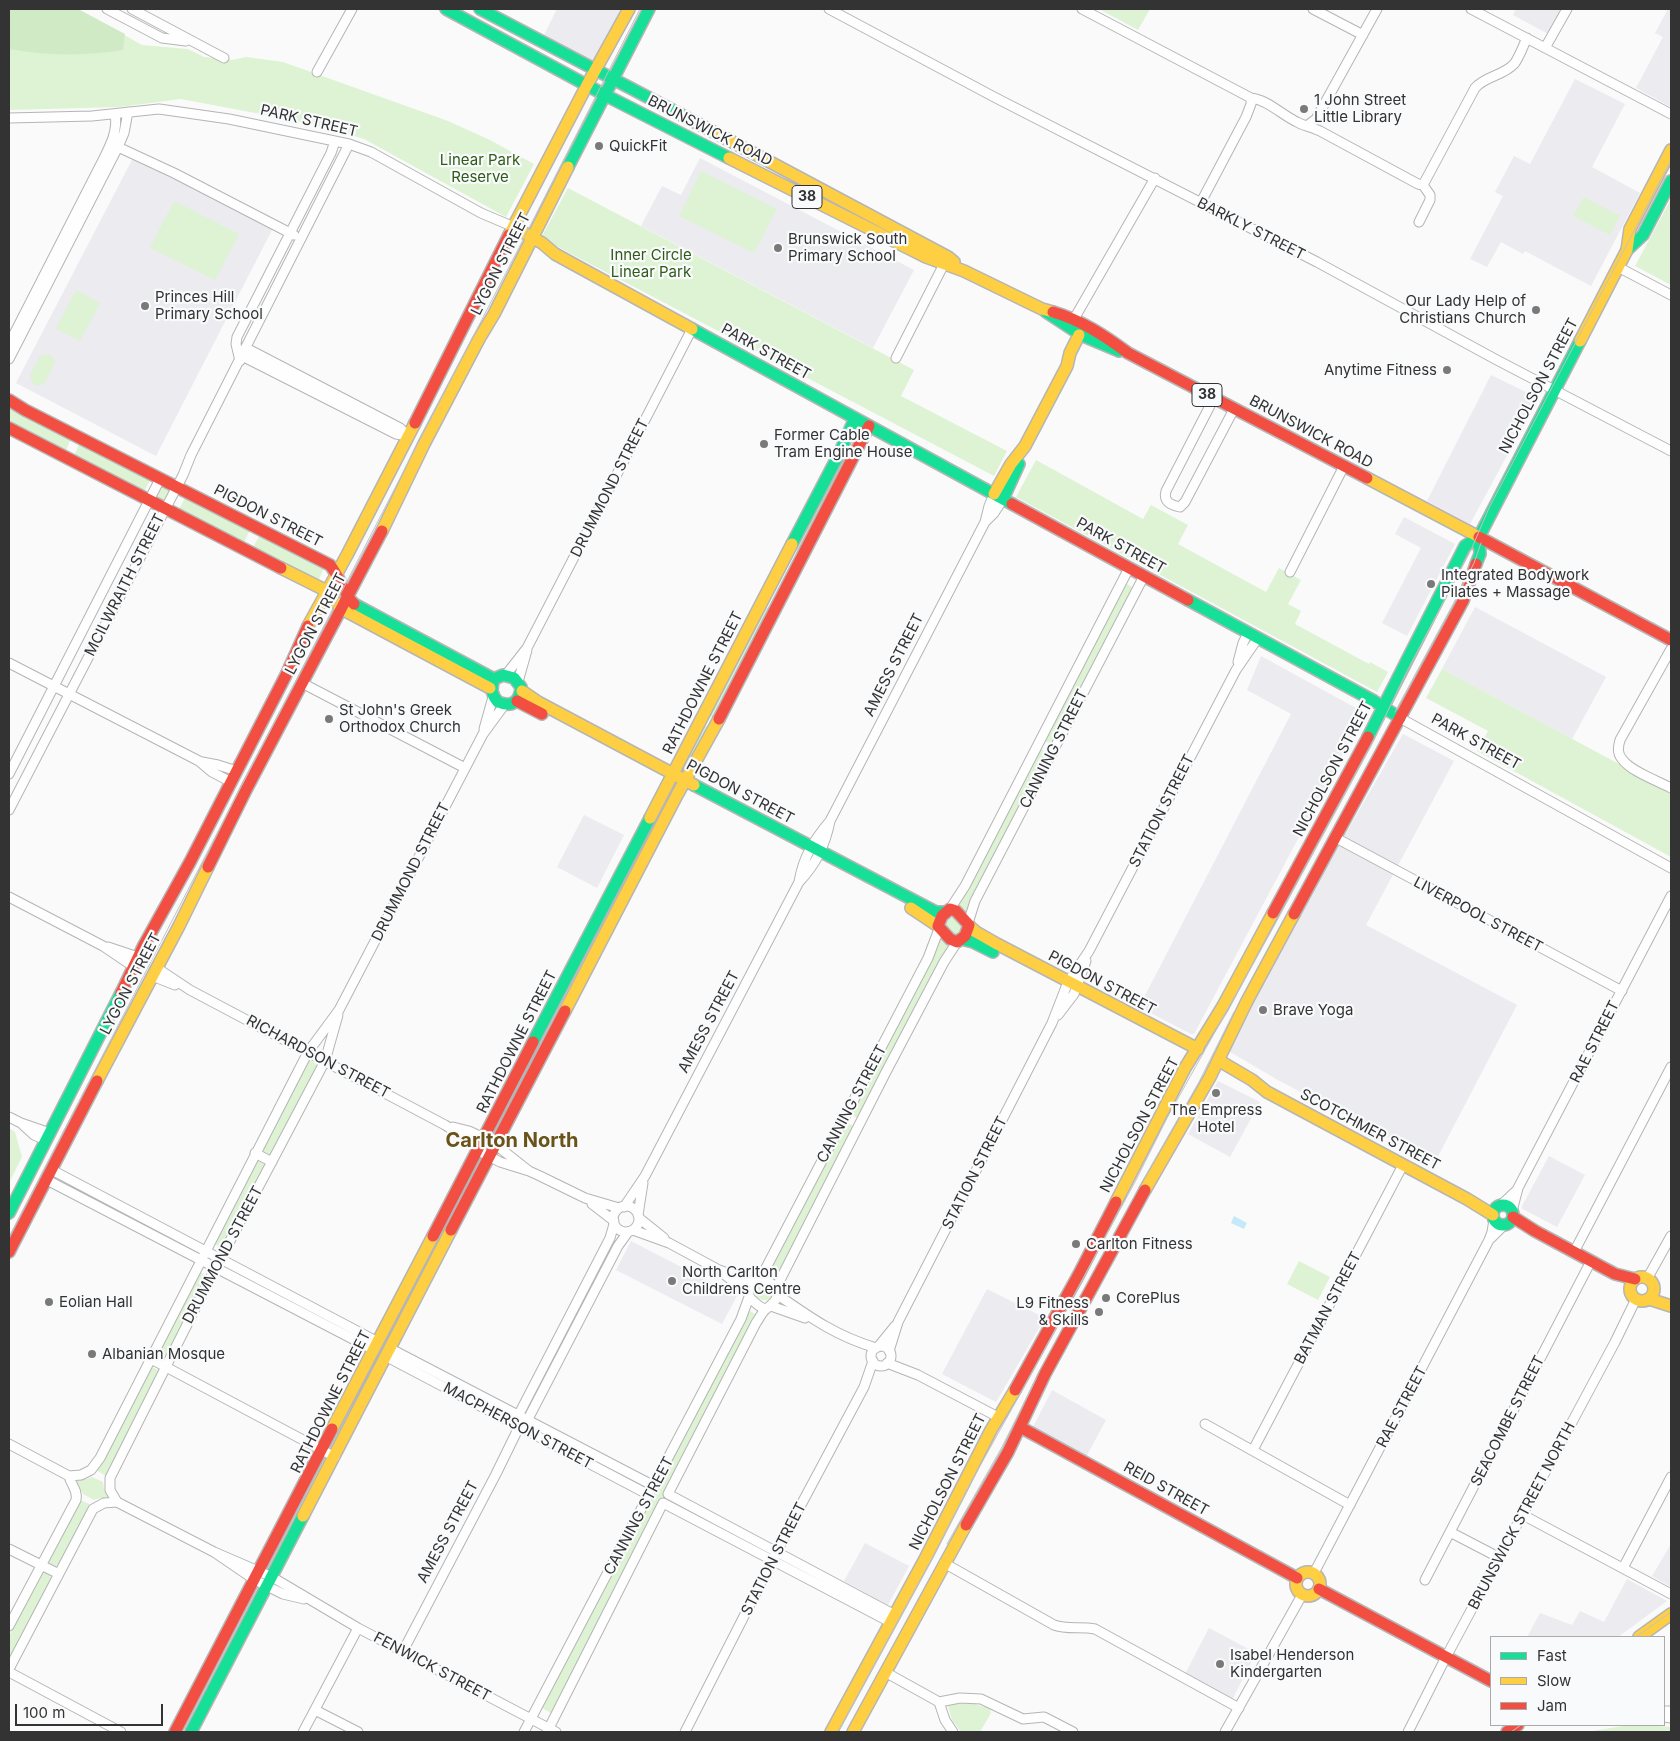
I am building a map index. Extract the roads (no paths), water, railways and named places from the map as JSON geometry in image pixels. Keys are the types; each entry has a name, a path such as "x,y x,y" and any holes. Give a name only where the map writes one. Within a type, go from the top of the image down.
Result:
{"main road":[{"name":"BRUNSWICK ROAD","path":"446,9 605,95 926,257 946,260"},
{"name":"BRUNSWICK ROAD","path":"480,9 900,230 964,271 1042,309 1074,319 1088,326 1128,353 1479,537"},
{"name":"LYGON STREET","path":"9,1213 136,962 237,771 304,634 471,313 494,263 629,9"},
{"name":"LYGON STREET","path":"9,1252 194,897 246,790 376,542 434,424 478,339 494,314 648,9"},
{"path":"508,43 516,28"},
{"name":"NICHOLSON STREET","path":"1627,250 1630,228 1671,150"},
{"name":"NICHOLSON STREET","path":"853,1732 944,1563 986,1491 1046,1374 1216,1064 1247,1001 1463,601 1480,554 1479,537 1492,509 1627,250 1643,235 1671,181"},
{"name":"PARK STREET","path":"512,230 547,252 555,254 1383,706 1400,718"},
{"name":"BRUNSWICK ROAD","path":"1042,309 1064,327 1082,337 1097,344 1128,353"},
{"path":"1082,337 1088,326"},
{"name":"AMESS STREET","path":"998,497 1021,460 1023,450 1067,366 1070,353 1082,337"},
{"name":"PIGDON STREET","path":"9,400 25,410 330,565 337,573"},
{"path":"418,416 434,424"},
{"name":"RATHDOWNE STREET","path":"175,1732 838,456 855,418"},
{"name":"RATHDOWNE STREET","path":"191,1732 683,784 715,726 869,426"},
{"path":"9,428 327,591 340,608 413,642 495,685 515,695 514,678 495,685"},
{"path":"408,436 424,444"},
{"name":"NICHOLSON STREET","path":"831,1732 998,1417 1029,1366 1185,1068 1264,932 1357,759 1465,546 1479,537"},
{"name":"38","path":"1479,537 1671,640"},
{"path":"786,555 798,562"},
{"path":"337,573 346,597 355,605 413,642"},
{"path":"286,674 302,682"},
{"name":"PIGDON STREET","path":"515,695 535,701 683,784 809,850 934,911 948,910"},
{"path":"702,718 715,726"},
{"path":"237,771 252,779"},
{"path":"231,782 246,790"},
{"name":"PIGDON STREET","path":"820,855 915,910 939,927"},
{"path":"948,910 956,910 968,924 968,930 959,941 950,940 939,927 941,917 948,910"},
{"name":"PIGDON STREET","path":"968,924 982,936 1071,988"},
{"path":"1264,932 1280,940"},
{"name":"PIGDON STREET","path":"959,941 966,939 979,944 1071,988 1216,1064"},
{"path":"136,962 154,972"},
{"name":"SCOTCHMER STREET","path":"1216,1064 1252,1080 1259,1087 1403,1165 1467,1199 1535,1231 1637,1287 1652,1284 1651,1295"},
{"path":"48,1137 65,1145"},
{"path":"33,1166 49,1175"},
{"path":"1078,1274 1095,1283"},
{"path":"1637,1287 1642,1301 1651,1295 1671,1306"},
{"path":"393,1313 406,1320"},
{"path":"376,1346 389,1353"},
{"name":"REID STREET","path":"998,1417 1020,1427 1297,1578"},
{"path":"1303,1572 1314,1573 1320,1580 1319,1589 1313,1595 1302,1595 1296,1588 1297,1578 1303,1572"},
{"path":"1319,1589 1490,1680"},
{"path":"1640,1636 1671,1614"}],"street":[{"path":"107,9 162,38 194,42"},
{"path":"132,9 224,58"},
{"path":"317,72 352,9"},
{"name":"BARKLY STREET","path":"830,9 996,98 1155,178 1200,204 1317,262 1671,451"},
{"path":"1082,9 1251,98 1272,107 1299,124 1308,125 1423,185 1430,195 1430,200 1419,222"},
{"path":"1313,9 1363,35"},
{"path":"1308,125 1316,119 1377,9"},
{"path":"1471,9 1671,114"},
{"path":"1545,48 1567,9"},
{"path":"1423,185 1479,82 1514,64 1527,38"},
{"path":"1200,204 1232,145 1250,107 1251,98"},
{"name":"PARK STREET","path":"9,118 115,114 157,109 198,114 349,144 370,152 512,230"},
{"path":"9,359 118,147 124,133 128,112"},
{"path":"9,344 104,158 115,131 115,114"},
{"path":"335,141 331,153 237,337 236,344 243,355 396,434 408,436"},
{"name":"MCILWRAITH STREET","path":"9,810 176,487 349,144"},
{"path":"118,147 174,173 301,239"},
{"path":"1074,319 1155,178"},
{"path":"896,358 946,260"},
{"path":"1618,267 1671,295"},
{"name":"DRUMMOND STREET","path":"68,1476 81,1475 92,1469 151,1359 308,1052 339,1010 483,734 515,695 527,648 692,329"},
{"path":"1214,398 1164,496 1173,505 1180,506 1185,502 1234,409"},
{"path":"1290,572 1344,466"},
{"name":"MCILWRAITH STREET","path":"9,774 160,479"},
{"name":"AMESS STREET","path":"799,882 801,867 809,850 830,821 985,522 989,506 998,497"},
{"name":"CANNING STREET","path":"948,910 965,886 1130,568"},
{"name":"CANNING STREET","path":"968,924 975,901 1144,576"},
{"name":"STATION STREET","path":"890,1352 898,1322 1253,635"},
{"name":"DRUMMOND STREET","path":"483,734 495,685 527,648"},
{"path":"1671,649 1620,740 1618,749 1621,758 1627,765 1671,788"},
{"path":"9,663 199,761 212,772 231,782"},
{"path":"302,682 465,768"},
{"name":"PARK STREET","path":"1400,718 1671,868"},
{"path":"199,761 218,764 237,771"},
{"name":"AMESS STREET","path":"622,1207 646,1176 799,882 809,872 820,855 830,821"},
{"name":"LIVERPOOL STREET","path":"1336,838 1622,991"},
{"name":"RAE STREET","path":"1314,1573 1492,1232 1518,1188 1671,896"},
{"path":"9,897 136,962"},
{"name":"CANNING STREET","path":"757,1280 911,990 934,945 939,927"},
{"name":"CANNING STREET","path":"777,1291 886,1072 944,962 959,941"},
{"name":"RICHARDSON STREET","path":"154,972 445,1125 472,1142 478,1149 490,1157 507,1165 529,1170"},
{"name":"DRUMMOND STREET","path":"117,1502 110,1490 110,1478 218,1263 325,1061 339,1010"},
{"path":"1574,1252 1671,1067"},
{"path":"9,1117 48,1137"},
{"name":"RICHARDSON STREET","path":"445,1125 470,1131 484,1138 529,1170 586,1198 622,1207"},
{"path":"255,1153 272,1162"},
{"name":"BATMAN STREET","path":"1253,1450 1403,1165"},
{"path":"49,1175 127,1209 206,1252 218,1263 376,1346"},
{"path":"49,1175 121,1219 202,1260 218,1263"},
{"name":"AMESS STREET","path":"639,1217 639,1202 646,1176"},
{"name":"RICHARDSON STREET","path":"586,1198 614,1222"},
{"path":"669,1243 631,1208 622,1207 615,1214 614,1222 620,1230 631,1231 669,1243 719,1270 749,1295 760,1307 768,1307 814,1321 849,1339 877,1347 884,1347 918,1375"},
{"path":"121,1219 127,1209"},
{"path":"631,1231 638,1225 639,1217"},
{"name":"AMESS STREET","path":"403,1651 496,1474 518,1427 518,1416 610,1238 614,1222"},
{"name":"AMESS STREET","path":"518,1427 527,1420 618,1246 631,1231"},
{"name":"BRUNSWICK STREET NORTH","path":"1408,1732 1446,1657 1615,1342 1637,1287 1671,1236"},
{"name":"SEACOMBE STREET","path":"1425,1580 1591,1261"},
{"path":"594,1270 603,1275"},
{"path":"719,1270 757,1280 766,1279 777,1291 814,1321"},
{"path":"749,1295 757,1280"},
{"path":"768,1307 777,1291"},
{"name":"CANNING STREET","path":"524,1732 741,1319 749,1295"},
{"name":"CANNING STREET","path":"684,1503 668,1494 756,1323 768,1307"},
{"name":"STATION STREET","path":"877,1347 898,1322"},
{"path":"849,1339 877,1365 885,1364 918,1375 998,1417"},
{"path":"872,1360 872,1352 877,1347"},
{"path":"885,1364 890,1358 890,1352"},
{"name":"MACPHERSON STREET","path":"389,1353 518,1427 654,1486"},
{"name":"MACPHERSON STREET","path":"389,1353 527,1420 649,1496"},
{"path":"550,1355 558,1360"},
{"path":"151,1359 335,1457"},
{"name":"STATION STREET","path":"685,1732 864,1387 872,1360"},
{"name":"STATION STREET","path":"864,1387 885,1364"},
{"path":"1205,1424 1350,1505"},
{"path":"9,1444 68,1476 75,1487 77,1495 9,1626"},
{"path":"1623,1568 1671,1477"},
{"path":"117,1502 104,1502 93,1508 9,1670 121,1732"},
{"name":"FENWICK STREET","path":"117,1502 270,1582 294,1589 309,1600 358,1628 551,1731"},
{"name":"CANNING STREET","path":"551,1731 663,1503 680,1512"},
{"path":"721,1528 684,1503 680,1512 721,1528 892,1618"},
{"path":"1523,1515 1671,1594"},
{"path":"1450,1532 1500,1558"},
{"path":"9,1549 59,1574"},
{"path":"944,1563 1054,1625 1062,1628 1085,1627 1095,1629 1239,1708"},
{"path":"1225,1732 1302,1595"},
{"path":"304,1732 358,1628"},
{"path":"885,1672 938,1702 945,1720 953,1732"},
{"path":"938,1702 960,1698 980,1699 1023,1719 1044,1717 1073,1732"},
{"path":"315,1710 358,1732"}],"water":[{"path":"1234,1216 1247,1223 1244,1229 1231,1223"}],"tram line":[{"path":"9,1237 640,9"},
{"path":"838,1732 935,1553 971,1482 1136,1180 1167,1118 1371,746 1407,671 1471,550 1489,508 1671,160"},
{"path":"1395,712 1459,593 1474,563 1481,543"},
{"path":"1144,1179 1199,1082 1234,1012"},
{"path":"947,1544 1002,1447 1036,1379"},
{"path":"1637,1636 1671,1612"},
{"path":"1511,1732 1520,1726"}],"place":[{"name":"1 John Street Little Library","path":"1304,109"},
{"name":"QuickFit","path":"599,146"},
{"name":"Brunswick South Primary School","path":"778,248"},
{"name":"Princes Hill Primary School","path":"145,306"},
{"name":"Our Lady Help of Christians Church","path":"1536,310"},
{"name":"Anytime Fitness","path":"1447,370"},
{"name":"Former Cable Tram Engine House","path":"764,444"},
{"name":"Integrated Bodywork Pilates + Massage","path":"1431,584"},
{"name":"St John's Greek Orthodox Church","path":"329,719"},
{"name":"Brave Yoga","path":"1263,1010"},
{"name":"The Empress Hotel","path":"1216,1093"},
{"name":"Carlton Fitness","path":"1076,1244"},
{"name":"North Carlton Childrens Centre","path":"672,1281"},
{"name":"CorePlus","path":"1106,1298"},
{"name":"Eolian Hall","path":"49,1302"},
{"name":"L9 Fitness & Skills","path":"1099,1312"},
{"name":"Albanian Mosque","path":"92,1354"},
{"name":"Isabel Henderson Kindergarten","path":"1220,1664"}],"district":[{"name":"Carlton North","path":"512,1141"}],"park label":[{"name":"Linear Park Reserve","path":"480,168"},
{"name":"Inner Circle Linear Park","path":"651,264"}]}
